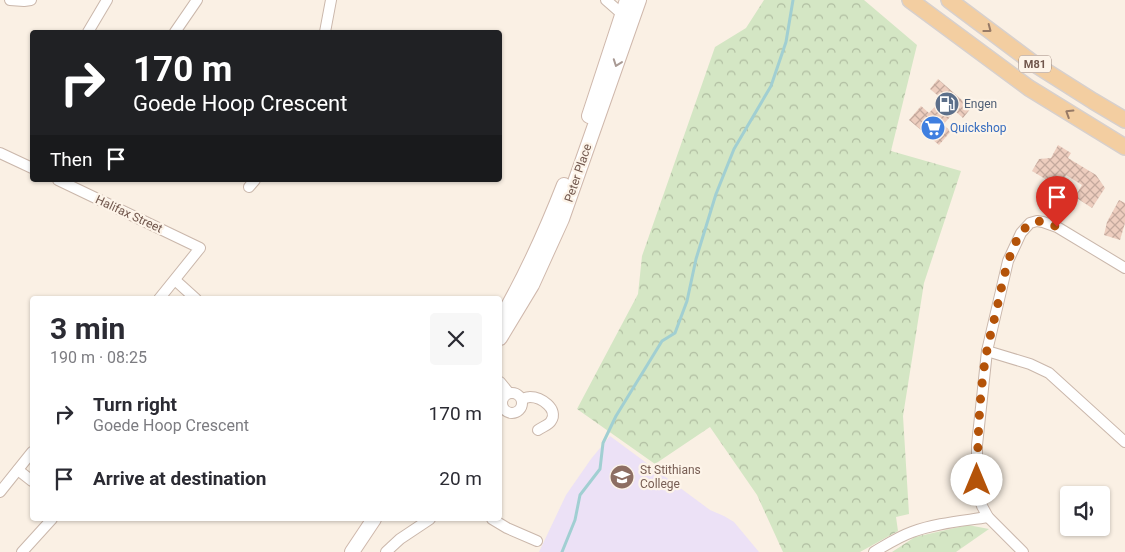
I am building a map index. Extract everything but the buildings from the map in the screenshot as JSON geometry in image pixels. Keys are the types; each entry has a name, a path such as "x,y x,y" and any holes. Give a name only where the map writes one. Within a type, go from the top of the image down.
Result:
{"main road":[{"name":"Peter Place","path":"502,330 532,285 562,219 627,15 627,0"},
{"name":"Peter Place","path":"627,15 639,0"},
{"name":"M81","path":"910,0 1029,88 1125,147"},
{"name":"M81","path":"949,0 1033,63 1093,102 1125,120"},
{"path":"352,552 373,521"},
{"path":"358,552 379,521"}],"street":[{"path":"10,0 24,2 31,0"},
{"path":"89,30 107,0"},
{"path":"176,30 197,0"},
{"path":"325,30 331,0"},
{"path":"606,0 627,15"},
{"path":"0,153 30,167"},
{"name":"Halifax Street","path":"62,182 200,248 175,280"},
{"path":"1023,552 988,517 979,497 977,480 978,436 987,351 1008,261 1021,233 1030,223 1037,221 1057,227 1125,268"},
{"path":"162,296 175,280 193,296"},
{"path":"987,351 1030,364 1049,373 1125,442"},
{"path":"502,384 509,393"},
{"path":"509,393 517,393 522,400 522,408 518,412 502,411 502,400 509,393"},
{"path":"522,400 531,397 539,398 548,404 553,411 550,422 538,430"},
{"path":"0,492 30,455"},
{"path":"18,470 30,479"},
{"path":"874,552 912,532 932,526 988,517"},
{"path":"22,552 50,521"},
{"path":"386,552 400,539 427,521"},
{"path":"495,521 512,531 537,541"}],"shaded area":[{"name":"St Stithians College","path":"610,436 710,510 734,522 759,552 539,552 566,495"}],"green space":[{"path":"764,0 864,0 917,45 891,151 961,171 924,283 903,416 909,514 896,517 898,531 860,552 783,552 757,495 710,427 655,464 577,409 638,294 642,256 715,47 746,28"},
{"path":"968,525 989,529 956,552 892,552 915,537"}],"waterway":[{"path":"562,552 575,520 580,495 600,469 603,443 616,416 662,341 675,333 687,301 696,259 716,194 734,149 771,86 786,42 793,0"}],"place":[{"name":"Engen","path":"947,104"},
{"name":"Quickshop","path":"933,128"},
{"name":"St Stithians College","path":"622,477"}],"route":[{"path":"977,480 981,402 987,351 1004,273 1021,233 1030,223 1037,221 1057,227"}]}
